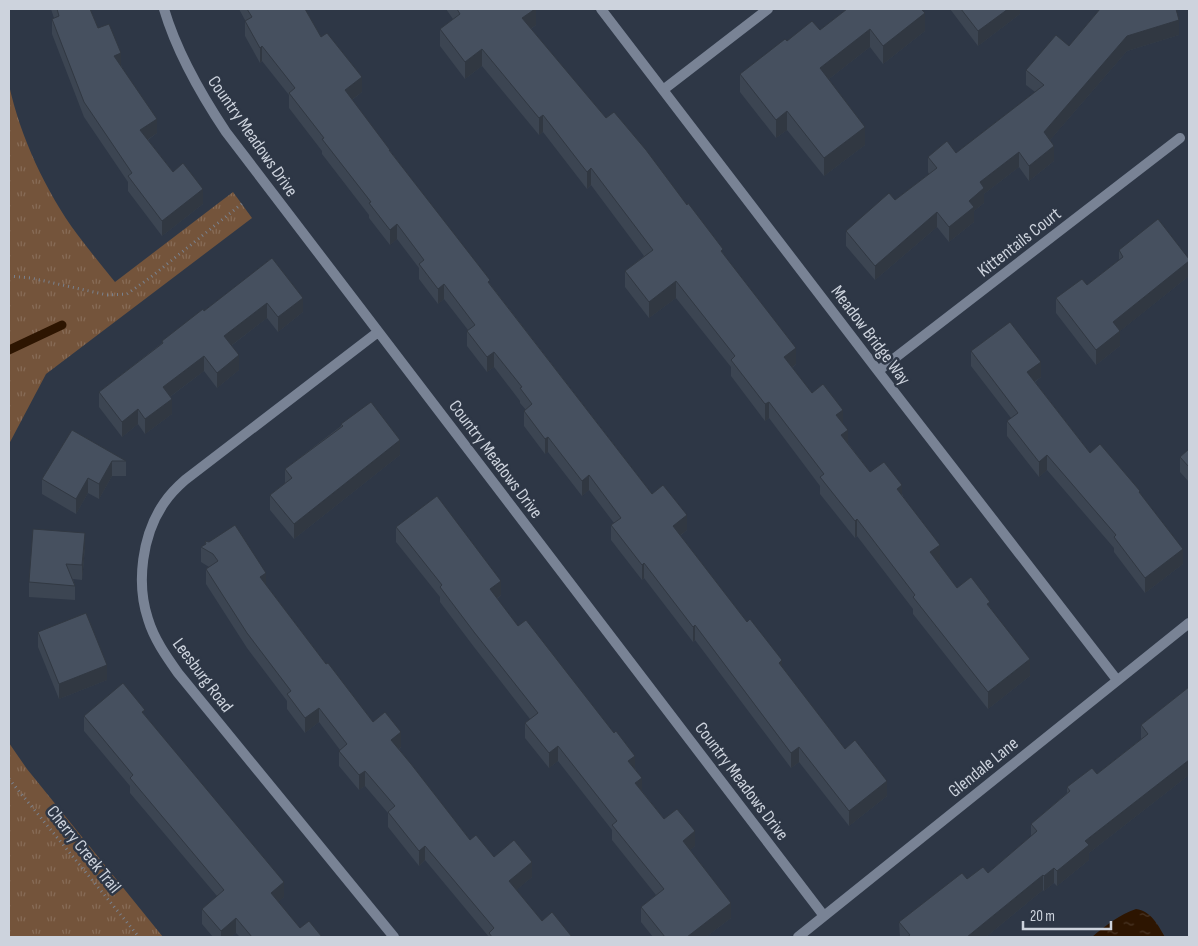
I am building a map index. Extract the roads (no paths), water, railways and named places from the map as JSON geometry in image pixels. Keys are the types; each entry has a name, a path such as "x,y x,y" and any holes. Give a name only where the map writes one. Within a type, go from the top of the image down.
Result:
{"street":[{"name":"Country Meadows Drive","path":"164,9 186,66 215,116 824,916"},
{"name":"Meadow Bridge Way","path":"601,9 1117,680"},
{"path":"663,90 768,9"},
{"name":"Kittentails Court","path":"878,371 1180,138"},
{"name":"Leesburg Road","path":"378,332 173,491 164,504 150,533 144,560 142,585 148,620 164,654 394,937"},
{"name":"Glendale Lane","path":"798,937 1189,623"}],"water":[{"path":"1136,909 1150,916 1157,923 1165,937 1092,937 1118,917"}],"waterway":[{"path":"9,350 62,325"}]}
